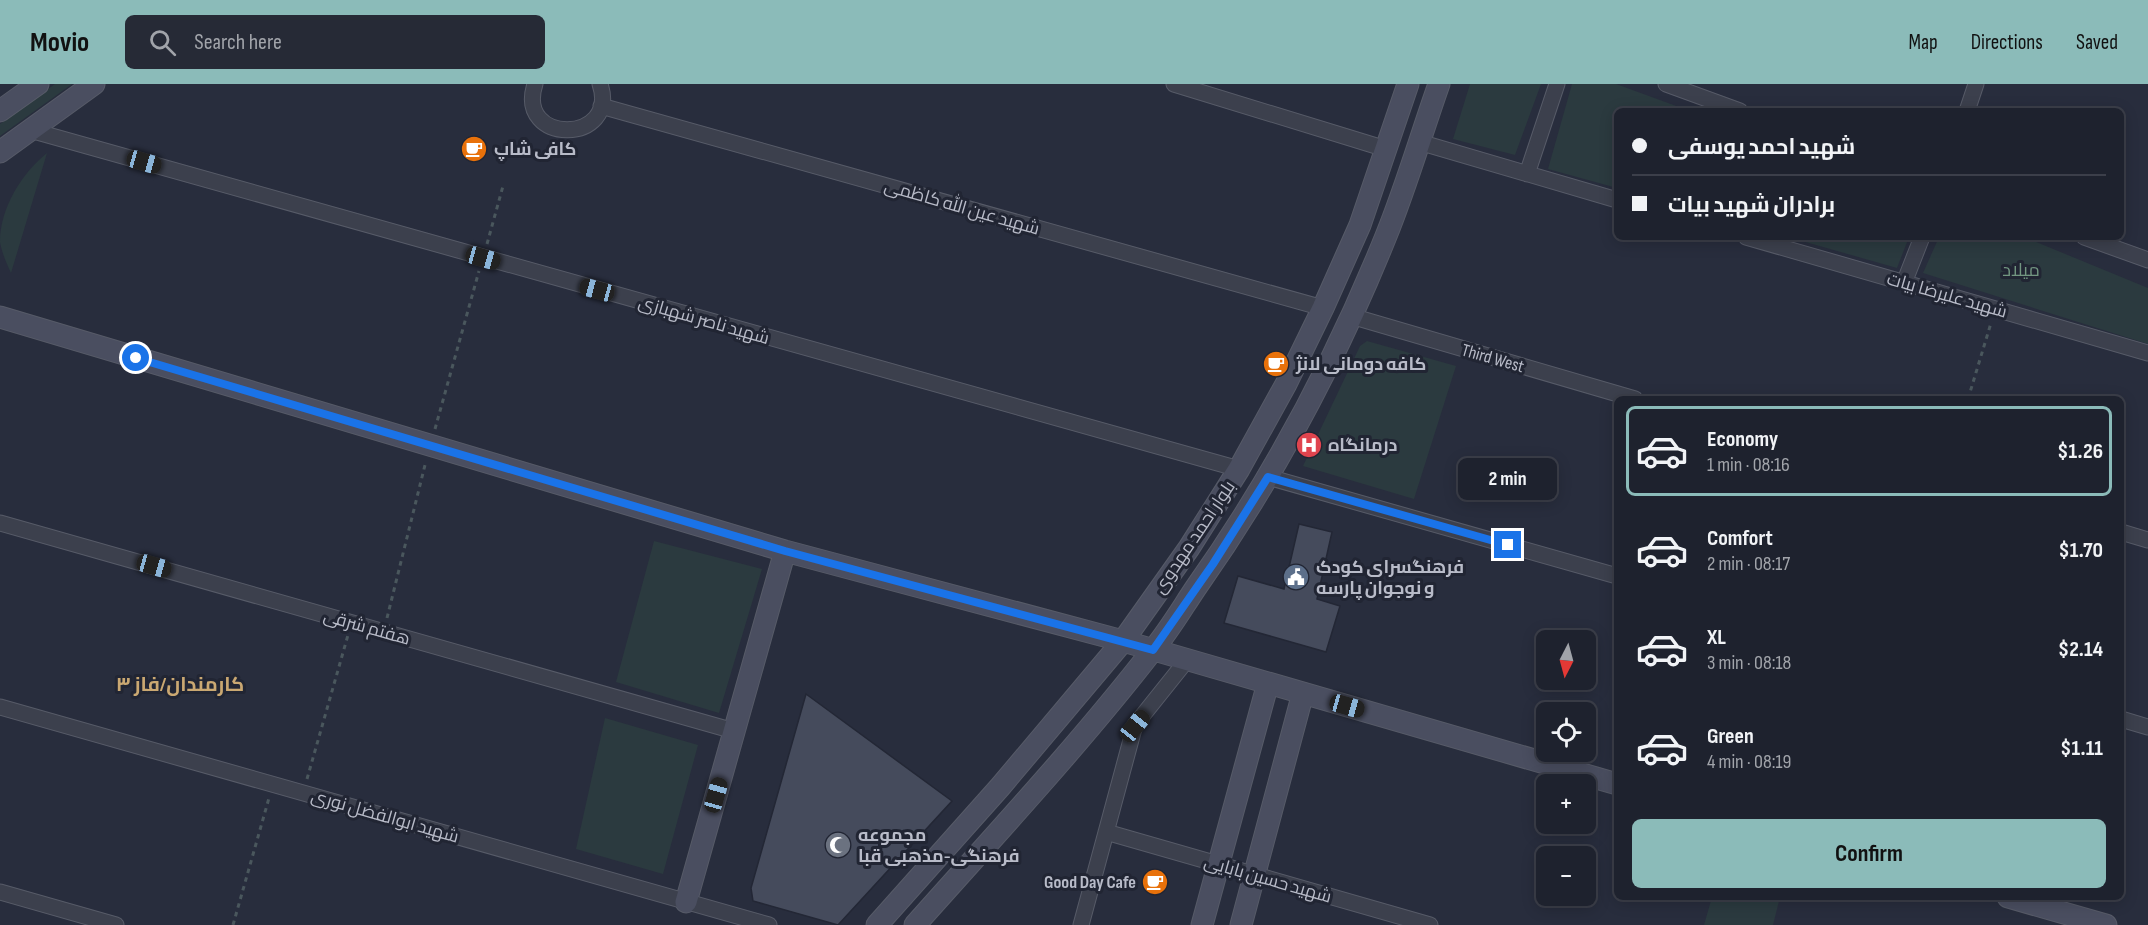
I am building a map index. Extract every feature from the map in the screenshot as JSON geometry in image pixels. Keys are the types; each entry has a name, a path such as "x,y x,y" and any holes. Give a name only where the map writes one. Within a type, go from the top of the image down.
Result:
{"street":[{"path":"0,111 38,84"},
{"path":"2,155 30,130 94,84"},
{"path":"531,85 537,113 542,121 558,130 567,131 584,127 597,114 602,97 600,84"},
{"path":"1174,84 1386,149"},
{"name":"بلوار احمد مهدوی","path":"877,925 1000,787 1124,641 1189,548 1239,469 1286,384 1360,225 1408,84"},
{"name":"بلوار احمد مهدوی","path":"915,925 1022,805 1153,650 1213,564 1268,477 1351,316 1386,235 1439,84"},
{"path":"1527,174 1557,84"},
{"path":"1666,84 1732,108"},
{"path":"1968,108 1976,84"},
{"name":"شهید عین الله کاظمی","path":"601,106 1323,308"},
{"name":"شهید ناصر شهبازی","path":"30,130 1239,469"},
{"path":"1419,142 1614,199"},
{"name":"شهید علیرضا بیات","path":"1756,240 2148,353"},
{"path":"1904,283 1921,240"},
{"path":"2092,240 2148,260"},
{"path":"1323,308 1351,316"},
{"name":"Third West","path":"1351,316 1625,396"},
{"path":"0,317 785,551 1124,641 1614,783"},
{"path":"1268,477 1614,575"},
{"name":"هفتم شرقی","path":"0,523 734,731"},
{"path":"2124,533 2148,540"},
{"path":"686,902 785,551"},
{"path":"1081,925 1135,726 1187,660"},
{"path":"1202,925 1268,683"},
{"path":"1241,925 1303,693"},
{"name":"شهید ابوالفضل نوری","path":"0,707 769,925"},
{"path":"2124,720 2148,727"},
{"name":"شهید حسین بابایی","path":"1106,832 1430,925"},
{"path":"0,892 116,925"},
{"path":"2018,900 2106,925"}],"path":[{"path":"384,631 430,446 503,186"},
{"path":"1969,396 1995,309"},
{"path":"303,793 352,622"},
{"path":"233,925 273,784"}],"green space":[{"path":"55,84 72,84 0,136 0,124"},
{"path":"1470,84 1541,84 1515,155 1453,139"},
{"path":"1572,84 1616,84 1682,108 1614,108 1614,187 1548,169"},
{"path":"47,153 11,273 0,242 4,217 8,204 21,181"},
{"path":"1799,240 1908,240 1897,268"},
{"name":"میلاد","path":"1938,240 2031,240 2148,288 2148,344 1923,273"},
{"path":"1367,341 1456,366 1414,499 1303,466 1360,346"},
{"path":"654,541 762,569 719,713 616,682"},
{"path":"605,718 698,745 663,874 576,849"},
{"path":"1711,900 1779,900 1773,925 1704,925"}],"building":[{"path":"1299,524 1332,532 1317,599 1340,606 1326,652 1224,623 1238,576 1284,589"},
{"name":"مجموعه فرهنگی-مذهبی قبا","path":"806,694 952,801 838,925 753,901 751,888"}],"place":[{"name":"کافی شاپ","path":"474,149"},
{"name":"کافه دومانی لانژ","path":"1276,364"},
{"name":"درمانگاه","path":"1309,445"},
{"name":"فرهنگسرای کودک و نوجوان پارسه","path":"1296,577"},
{"name":"مجموعه فرهنگی-مذهبی قبا","path":"838,845"},
{"name":"Good Day Cafe","path":"1155,882"}],"district":[{"name":"کارمندان/فاز ۳","path":"180,684"}],"route":[{"path":"136,358 785,551 1153,650 1213,564 1268,477 1508,545"}]}
